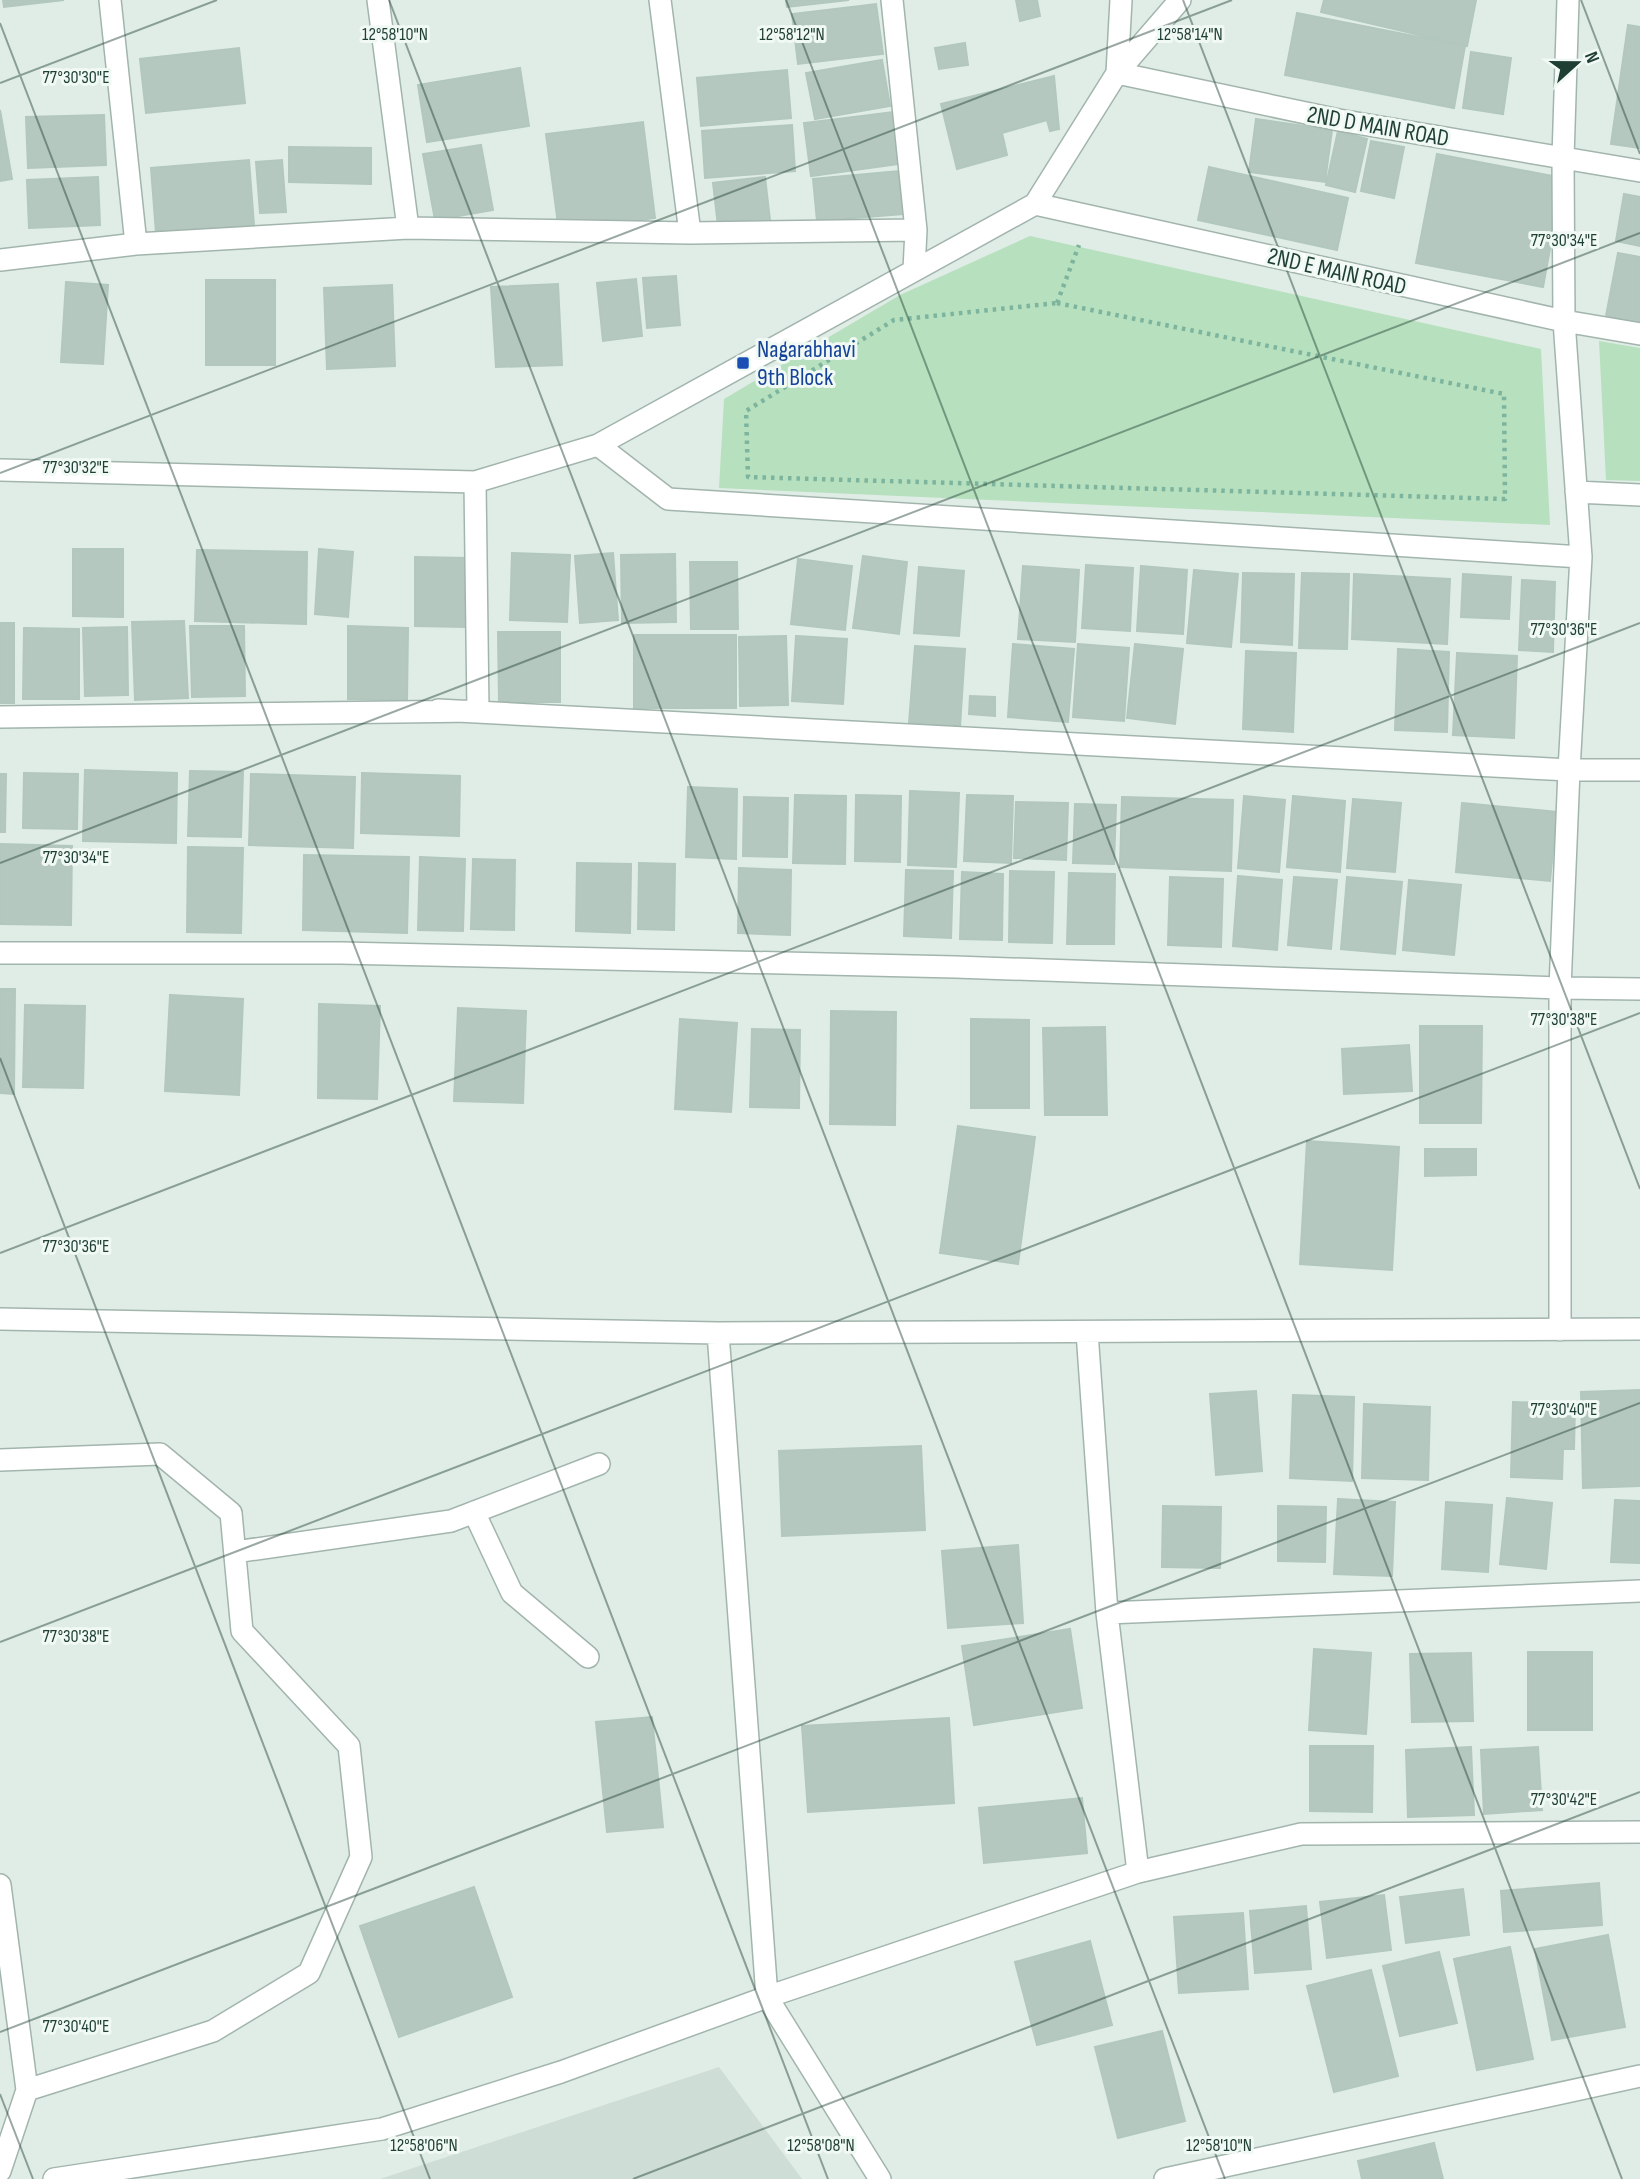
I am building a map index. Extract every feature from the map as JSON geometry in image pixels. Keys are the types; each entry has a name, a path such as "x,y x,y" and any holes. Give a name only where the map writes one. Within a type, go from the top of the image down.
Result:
{"street":[{"path":"110,0 136,244"},
{"path":"378,0 408,228"},
{"path":"660,0 690,233"},
{"path":"892,0 916,230 914,270"},
{"path":"1117,73 1121,0"},
{"path":"0,470 475,482 598,445 1035,204 1117,73 1180,0"},
{"path":"1560,1330 1560,988 1581,556 1564,321 1563,158 1568,0"},
{"name":"2ND D MAIN ROAD","path":"1117,73 1339,120 1640,171"},
{"name":"2ND E MAIN ROAD","path":"1035,204 1564,321 1640,334"},
{"path":"0,260 136,244 408,228 690,233 916,230"},
{"path":"598,445 668,499 1581,556"},
{"path":"0,718 478,711 475,482"},
{"path":"1576,492 1640,495"},
{"path":"438,710 1569,770 1640,770"},
{"path":"0,953 467,955 955,967 1640,989"},
{"path":"0,1319 718,1333 1640,1328"},
{"path":"1087,1332 1107,1613 1138,1872"},
{"path":"718,1333 766,1997 880,2179"},
{"path":"0,1460 160,1454 231,1513 242,1631 349,1746 361,1857 309,1973 213,2031 27,2090"},
{"path":"235,1552 451,1521 599,1464"},
{"path":"474,1512 512,1593 588,1657"},
{"path":"1107,1613 1640,1591"},
{"path":"54,2179 382,2129 561,2072 766,1997 1138,1872 1301,1835 1640,1832"},
{"path":"0,1885 27,2090 0,2171"},
{"path":"1165,2179 1640,2076"}],"path":[{"path":"1057,303 1090,216"},
{"path":"1057,303 1504,394 1505,499 747,477 746,411 894,320 1057,303"}],"shaded area":[{"path":"719,2067 802,2179 380,2179"}],"green space":[{"path":"1030,236 1541,349 1550,525 719,488 724,399 900,295"},
{"path":"1599,341 1640,348 1640,481 1606,480"}],"building":[{"path":"3,0 64,0 4,7"},
{"path":"786,0 849,0 787,7"},
{"path":"1016,0 1037,0 1040,16 1020,21"},
{"path":"1324,0 1476,0 1467,46 1321,12"},
{"path":"876,4 883,54 798,64 792,14"},
{"path":"1297,13 1465,46 1454,108 1285,75"},
{"path":"1628,25 1640,27 1640,148 1611,144"},
{"path":"965,43 968,65 939,69 935,48"},
{"path":"239,48 245,103 146,113 140,59"},
{"path":"1471,52 1511,58 1503,114 1463,108"},
{"path":"882,60 890,106 815,119 806,73"},
{"path":"520,68 529,126 427,142 418,85"},
{"path":"787,70 791,118 701,126 697,78"},
{"path":"1054,76 1059,129 1050,131 1047,120 1002,133 1007,155 957,169 941,104"},
{"path":"0,110 12,179 0,181"},
{"path":"893,112 899,164 811,176 804,123"},
{"path":"104,115 106,165 28,168 26,117"},
{"path":"1256,119 1332,130 1325,182 1249,172"},
{"path":"643,122 655,218 559,231 546,134"},
{"path":"792,125 795,171 705,178 702,131"},
{"path":"1338,131 1367,139 1355,192 1326,185"},
{"path":"1371,141 1404,147 1394,198 1361,191"},
{"path":"481,145 493,210 435,220 423,154"},
{"path":"289,147 371,148 371,184 289,182"},
{"path":"1437,154 1563,178 1543,287 1416,263"},
{"path":"249,160 254,225 156,233 151,168"},
{"path":"282,160 286,212 260,213 256,162"},
{"path":"1209,167 1348,198 1337,250 1198,220"},
{"path":"899,171 903,214 817,221 813,179"},
{"path":"98,177 100,225 29,228 27,180"},
{"path":"765,177 770,220 718,226 713,183"},
{"path":"1624,194 1640,197 1640,246 1616,241"},
{"path":"1618,253 1640,257 1640,323 1606,316"},
{"path":"676,276 680,325 647,328 643,278"},
{"path":"636,279 642,336 603,341 597,283"},
{"path":"206,280 275,280 275,365 206,365"},
{"path":"66,282 108,285 103,364 61,362"},
{"path":"558,284 562,365 496,367 491,287"},
{"path":"392,285 395,366 327,369 324,288"},
{"path":"73,549 123,549 123,617 73,616"},
{"path":"319,549 353,552 348,617 315,614"},
{"path":"197,550 307,552 306,624 195,621"},
{"path":"512,553 570,555 567,622 510,620"},
{"path":"613,553 618,620 580,623 575,556"},
{"path":"675,554 676,622 622,623 621,555"},
{"path":"863,556 907,562 899,634 853,628"},
{"path":"415,557 468,558 467,627 415,626"},
{"path":"798,559 852,566 845,630 791,624"},
{"path":"690,562 737,562 738,629 691,629"},
{"path":"1086,565 1133,568 1130,631 1082,628"},
{"path":"1023,566 1079,570 1075,642 1018,639"},
{"path":"1141,566 1187,570 1183,634 1137,631"},
{"path":"919,567 964,571 959,636 914,633"},
{"path":"1194,570 1238,574 1231,647 1187,643"},
{"path":"1243,573 1294,574 1292,645 1241,642"},
{"path":"1302,573 1349,574 1347,649 1299,648"},
{"path":"1354,574 1450,579 1447,644 1352,639"},
{"path":"1463,574 1511,577 1509,619 1461,617"},
{"path":"1522,580 1555,582 1553,652 1519,650"},
{"path":"184,621 188,698 135,700 132,622"},
{"path":"0,623 14,623 14,703 0,703"},
{"path":"190,626 244,626 245,696 192,697"},
{"path":"348,626 408,628 407,700 348,699"},
{"path":"127,627 128,695 85,696 83,628"},
{"path":"24,628 79,629 79,699 23,699"},
{"path":"498,632 560,632 560,702 499,702"},
{"path":"634,635 736,635 736,708 634,708"},
{"path":"786,636 788,705 740,706 739,637"},
{"path":"796,636 847,639 843,704 792,701"},
{"path":"1013,644 1074,649 1068,722 1008,717"},
{"path":"1078,644 1129,648 1124,721 1073,717"},
{"path":"1135,644 1183,649 1175,724 1127,718"},
{"path":"915,646 965,649 960,727 909,723"},
{"path":"1398,649 1449,652 1447,732 1395,730"},
{"path":"1246,651 1296,653 1293,732 1243,729"},
{"path":"1457,653 1517,656 1514,738 1453,735"},
{"path":"970,696 995,697 995,716 969,714"},
{"path":"85,770 177,773 176,843 83,841"},
{"path":"190,771 243,772 241,837 188,836"},
{"path":"24,773 78,774 77,829 23,828"},
{"path":"362,773 460,776 459,836 361,833"},
{"path":"0,774 6,774 5,832 0,832"},
{"path":"251,774 355,777 353,848 249,845"},
{"path":"688,787 737,789 736,859 686,857"},
{"path":"910,791 959,793 956,867 908,865"},
{"path":"795,795 846,796 845,864 793,863"},
{"path":"856,795 901,796 900,862 855,861"},
{"path":"967,795 1013,796 1011,863 964,861"},
{"path":"1244,796 1285,800 1279,872 1238,868"},
{"path":"1293,796 1345,801 1340,872 1287,867"},
{"path":"744,797 788,798 787,857 743,856"},
{"path":"1122,797 1233,800 1231,871 1120,867"},
{"path":"1353,799 1401,803 1395,872 1347,868"},
{"path":"1016,802 1068,803 1066,860 1014,858"},
{"path":"1462,803 1557,812 1550,881 1456,872"},
{"path":"1075,804 1116,805 1114,864 1073,863"},
{"path":"0,844 72,846 71,925 0,924"},
{"path":"188,847 243,848 241,933 187,932"},
{"path":"304,855 409,857 407,933 303,930"},
{"path":"420,857 465,859 463,931 418,930"},
{"path":"473,859 515,860 514,930 471,929"},
{"path":"577,863 631,864 630,933 576,931"},
{"path":"639,863 675,864 674,930 638,929"},
{"path":"739,868 791,870 790,935 738,933"},
{"path":"906,870 953,871 951,938 904,936"},
{"path":"1010,871 1054,872 1052,943 1009,942"},
{"path":"962,872 1003,874 1002,940 960,939"},
{"path":"1069,873 1115,874 1114,944 1067,944"},
{"path":"1238,876 1282,880 1277,950 1233,946"},
{"path":"1170,877 1223,879 1221,947 1168,945"},
{"path":"1294,877 1337,880 1331,949 1288,945"},
{"path":"1347,877 1402,882 1395,954 1341,949"},
{"path":"1409,880 1461,885 1454,955 1403,950"},
{"path":"0,989 15,989 14,1094 0,1093"},
{"path":"170,995 243,999 239,1095 165,1091"},
{"path":"319,1004 380,1006 377,1099 318,1098"},
{"path":"25,1005 85,1006 83,1088 23,1087"},
{"path":"458,1008 526,1011 523,1103 454,1101"},
{"path":"831,1011 896,1012 895,1125 830,1124"},
{"path":"680,1019 737,1023 731,1112 675,1109"},
{"path":"971,1019 1029,1020 1029,1108 971,1108"},
{"path":"1420,1026 1482,1026 1481,1123 1420,1123"},
{"path":"1105,1027 1107,1115 1045,1115 1043,1028"},
{"path":"752,1029 800,1030 799,1108 750,1107"},
{"path":"1409,1045 1412,1091 1344,1094 1342,1049"},
{"path":"958,1126 1035,1137 1018,1264 940,1253"},
{"path":"1307,1141 1399,1147 1392,1270 1300,1264"},
{"path":"1425,1149 1476,1149 1476,1175 1425,1176"},
{"path":"1640,1390 1640,1486 1583,1488 1581,1392"},
{"path":"1256,1391 1262,1471 1216,1475 1210,1394"},
{"path":"1293,1395 1354,1397 1352,1481 1290,1478"},
{"path":"1513,1402 1575,1404 1574,1449 1563,1449 1562,1479 1511,1477"},
{"path":"1364,1404 1430,1407 1428,1480 1362,1478"},
{"path":"921,1446 925,1530 782,1536 779,1451"},
{"path":"1507,1498 1552,1503 1546,1569 1500,1564"},
{"path":"1338,1499 1395,1502 1392,1576 1334,1574"},
{"path":"1615,1500 1640,1501 1640,1563 1611,1562"},
{"path":"1446,1502 1492,1505 1488,1572 1442,1569"},
{"path":"1163,1506 1221,1507 1220,1568 1162,1567"},
{"path":"1278,1506 1326,1507 1325,1562 1278,1561"},
{"path":"1018,1545 1023,1623 948,1628 942,1551"},
{"path":"1070,1629 1082,1708 974,1725 962,1646"},
{"path":"1314,1649 1371,1653 1366,1734 1309,1730"},
{"path":"1528,1652 1592,1652 1592,1730 1528,1730"},
{"path":"1471,1653 1473,1721 1412,1722 1410,1654"},
{"path":"652,1717 663,1827 607,1832 596,1722"},
{"path":"949,1718 954,1803 808,1812 802,1726"},
{"path":"1310,1746 1373,1746 1372,1812 1310,1811"},
{"path":"1471,1747 1474,1815 1408,1817 1406,1750"},
{"path":"1538,1747 1542,1810 1484,1814 1481,1750"},
{"path":"1082,1798 1087,1853 984,1863 979,1808"},
{"path":"1599,1883 1602,1925 1504,1932 1501,1891"},
{"path":"474,1887 512,1997 399,2037 360,1926"},
{"path":"1463,1889 1469,1935 1406,1943 1400,1897"},
{"path":"1384,1895 1391,1950 1327,1958 1320,1902"},
{"path":"1306,1906 1311,1969 1255,1973 1250,1911"},
{"path":"1243,1913 1248,1989 1179,1993 1174,1917"},
{"path":"1608,1935 1625,2027 1552,2040 1535,1949"},
{"path":"1090,1941 1112,2025 1037,2045 1015,1962"},
{"path":"1510,1947 1533,2059 1477,2070 1454,1959"},
{"path":"1439,1952 1457,2023 1400,2036 1383,1966"},
{"path":"1371,1970 1398,2076 1334,2092 1307,1986"},
{"path":"1162,2031 1185,2121 1118,2138 1095,2047"},
{"path":"1434,2143 1443,2179 1362,2179 1358,2161"}],"place":[{"name":"Nagarabhavi 9th Block","path":"743,363"}]}
